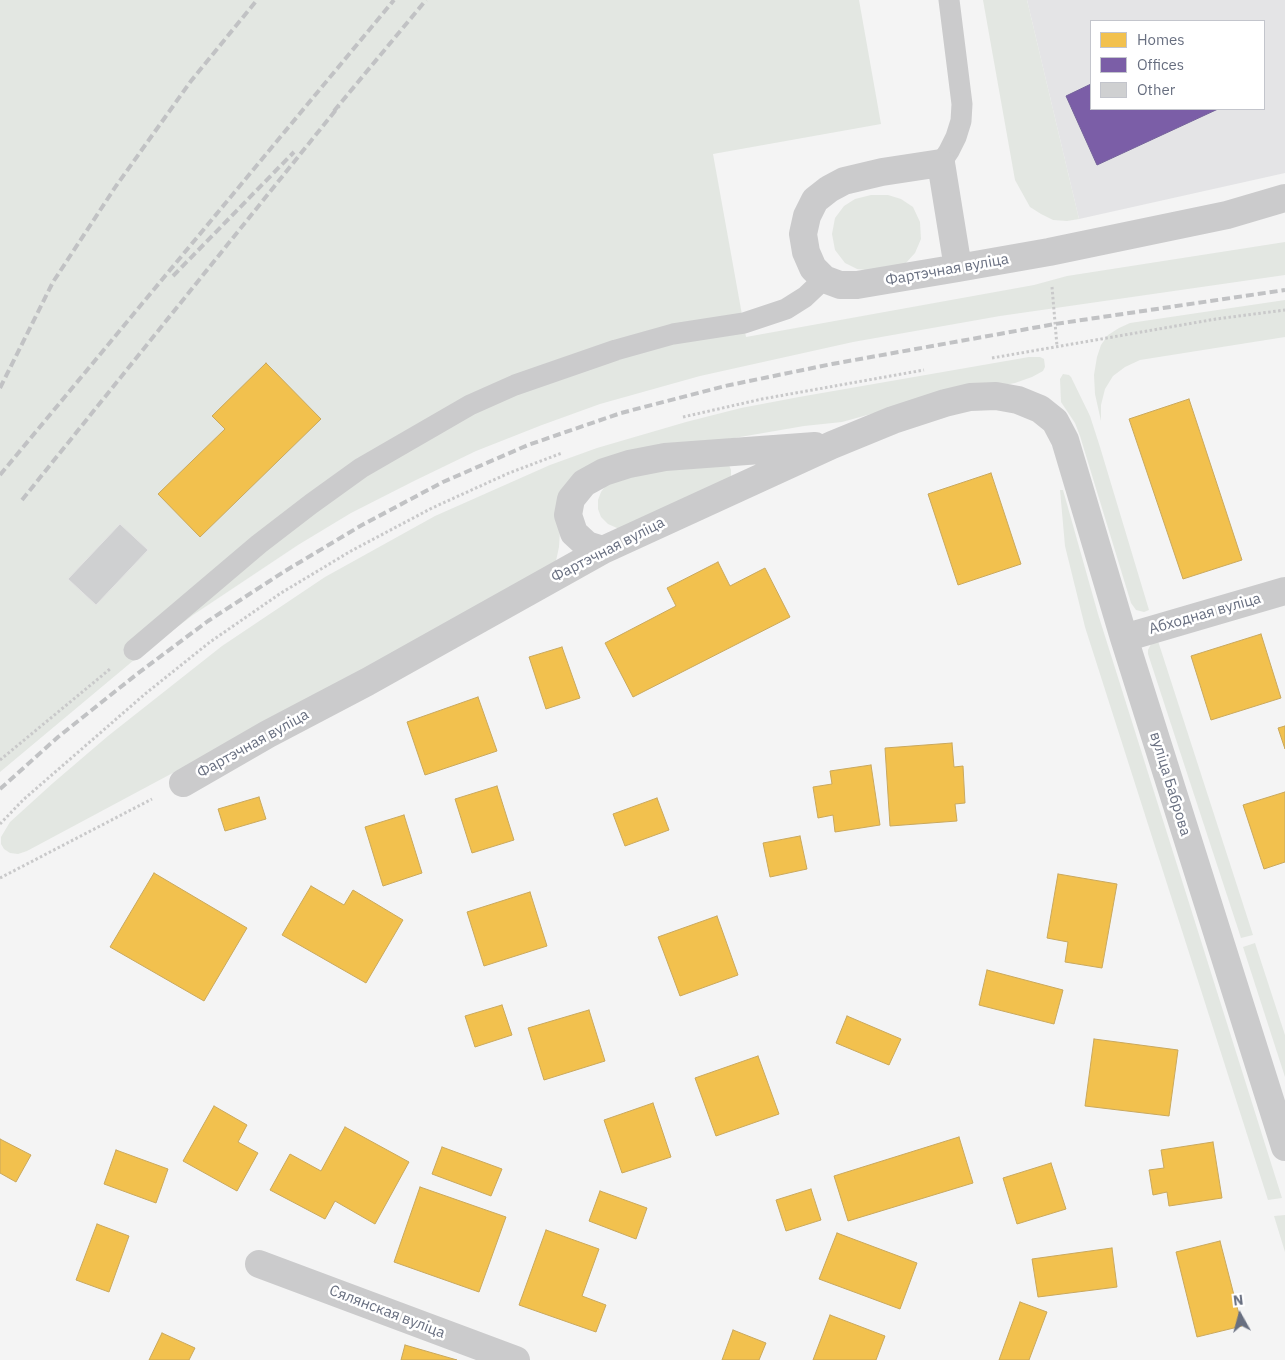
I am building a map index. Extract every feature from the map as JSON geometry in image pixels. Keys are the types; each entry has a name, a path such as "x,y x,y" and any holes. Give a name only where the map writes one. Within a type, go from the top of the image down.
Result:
{"street":[{"path":"824,279 813,268 806,252 803,234 807,216 815,200 828,189 844,181 882,172 941,163 958,268"},
{"name":"Фартэчная вуліца","path":"824,279 840,284 857,285 958,268 1048,252 1227,215 1285,198"},
{"name":"Фартэчная вуліца","path":"183,783 268,734 376,678 603,550 832,444 893,420 945,403 970,398 996,396 1018,400 1040,408 1056,421"},
{"name":"вуліца Баброва","path":"1056,421 1065,440 1124,638 1285,1147"},
{"path":"603,550 587,545 574,533 568,516 571,499 584,484 604,472 629,464 665,457 832,444"},
{"name":"Абходная вуліца","path":"1124,638 1285,591"},
{"name":"Сялянская вуліца","path":"259,1264 516,1360"}],"lane":[{"path":"941,163 950,151 956,137 961,121 962,104 949,0"},
{"path":"134,650 252,550 311,504 361,468 470,405 515,385 616,350 673,334 744,323 786,310 824,279"}],"path":[{"path":"1048,252 1057,346"},
{"path":"988,358 1216,319 1285,310"},
{"path":"679,418 762,398 929,369"},
{"path":"0,824 23,800 145,694 210,642 281,593 351,551 432,508 509,473 563,452"},
{"path":"0,760 134,650"},
{"path":"0,878 183,783"}],"shaded area":[{"path":"0,0 859,0 881,124 713,154 746,337 1034,285 1067,276 1285,242 1285,275 1000,316 853,342 700,376 600,404 542,425 476,451 414,481 351,513 298,545 193,615 134,660 0,772"},
{"path":"983,0 1027,0 1079,219 1067,221 1053,220 1041,214 1030,207 1015,180"},
{"path":"1027,0 1285,0 1285,173 1079,219"},
{"path":"871,195 888,195 901,199 913,207 920,222 921,239 915,253 905,264 875,271 857,269 845,263 835,250 832,234 835,218 844,206 855,199"},
{"path":"1285,300 1285,337 1140,360 1125,367 1113,376 1105,389 1101,405 1101,421 1095,394 1094,375 1101,345 1108,335 1130,323"},
{"path":"1029,357 1044,359 1045,367 1043,371 1015,383 918,401 842,422 804,426 618,458 560,531 556,561 537,578 27,851 18,854 10,853 1,844 1,837 10,822 53,783 108,736 222,646 325,577 435,516 550,465 597,448 686,422 741,408 799,397"},
{"path":"1063,374 1071,377 1090,416 1149,610 1144,612 1136,610 1131,603 1080,436 1075,423 1061,402 1060,379"},
{"path":"729,465 731,477 629,528 617,528 608,524 601,517 598,509 598,500 606,485 640,470"},
{"path":"1060,490 1063,490 1098,614 1282,1198 1268,1200 1085,627 1065,546"},
{"path":"1158,641 1253,935 1241,938 1148,654 1151,644"},
{"path":"1255,943 1285,1035 1285,1077 1243,947"},
{"path":"1285,1215 1285,1252 1274,1216"}],"building: Homes":[{"path":"266,363 321,419 200,537 158,494 225,429 212,416"},
{"path":"1189,399 1242,560 1183,579 1129,419"},
{"path":"991,473 1021,564 958,585 928,494"},
{"path":"718,562 730,586 765,568 790,617 633,697 605,643 676,606 667,588"},
{"path":"1261,634 1281,698 1211,720 1191,656"},
{"path":"562,647 580,698 546,709 529,657"},
{"path":"478,697 497,751 425,775 407,722"},
{"path":"1285,726 1285,749 1278,728"},
{"path":"952,743 954,767 963,766 965,803 955,804 957,821 890,826 885,748"},
{"path":"871,765 880,825 835,832 833,815 818,818 813,787 832,784 830,771"},
{"path":"497,786 514,840 472,853 455,799"},
{"path":"1285,792 1285,862 1264,869 1243,805"},
{"path":"259,797 266,819 225,831 218,809"},
{"path":"657,798 669,830 625,846 613,814"},
{"path":"404,815 422,873 383,886 365,827"},
{"path":"800,836 807,869 770,877 763,843"},
{"path":"154,873 247,928 204,1001 110,947"},
{"path":"1058,874 1117,884 1102,968 1065,962 1068,942 1047,938"},
{"path":"311,886 344,905 353,890 403,920 366,983 282,935"},
{"path":"530,892 547,946 484,966 467,912"},
{"path":"717,916 738,975 680,996 658,937"},
{"path":"987,970 1063,990 1054,1024 979,1005"},
{"path":"502,1005 512,1035 475,1047 465,1016"},
{"path":"589,1010 605,1061 544,1080 528,1028"},
{"path":"847,1016 901,1039 889,1065 836,1043"},
{"path":"1094,1039 1178,1050 1169,1116 1085,1106"},
{"path":"758,1056 779,1114 716,1136 695,1078"},
{"path":"653,1103 671,1157 622,1173 604,1120"},
{"path":"214,1106 247,1125 238,1142 258,1153 237,1191 183,1161"},
{"path":"345,1127 409,1162 375,1224 335,1201 325,1219 270,1190 290,1154 321,1171"},
{"path":"959,1137 973,1183 848,1221 834,1176"},
{"path":"0,1139 31,1155 16,1182 0,1173"},
{"path":"1213,1142 1222,1198 1169,1206 1167,1192 1153,1195 1149,1170 1164,1168 1161,1150"},
{"path":"442,1147 502,1169 491,1196 432,1174"},
{"path":"116,1150 168,1169 156,1203 104,1184"},
{"path":"1051,1163 1066,1209 1017,1224 1003,1178"},
{"path":"420,1187 506,1217 479,1292 394,1262"},
{"path":"811,1189 821,1220 786,1231 776,1200"},
{"path":"600,1191 647,1208 636,1239 589,1221"},
{"path":"97,1224 129,1236 109,1292 76,1280"},
{"path":"546,1230 599,1249 582,1296 606,1305 596,1332 519,1305"},
{"path":"837,1233 917,1263 900,1309 819,1279"},
{"path":"1220,1241 1242,1326 1197,1337 1176,1252"},
{"path":"1112,1248 1117,1287 1038,1297 1032,1259"},
{"path":"1020,1302 1047,1312 1029,1360 999,1360"},
{"path":"830,1315 885,1336 876,1360 813,1360"},
{"path":"733,1330 766,1343 759,1360 722,1360"},
{"path":"162,1333 195,1348 189,1360 149,1360"},
{"path":"405,1345 457,1360 401,1360"}],"building: Offices":[{"path":"1090,84 1090,110 1216,110 1097,165 1066,96"}],"building: Other":[{"path":"120,524 148,550 96,605 68,579"}],"railway":[{"path":"0,388 53,282 116,186 191,81 257,0"},
{"path":"0,475 394,0"},
{"path":"334,111 426,0"},
{"path":"22,500 339,106"},
{"path":"173,276 294,152"},
{"path":"0,789 58,737 137,674 208,621 285,571 362,525 443,482 528,445 621,413 725,386 832,364 1055,324 1285,290"}]}
